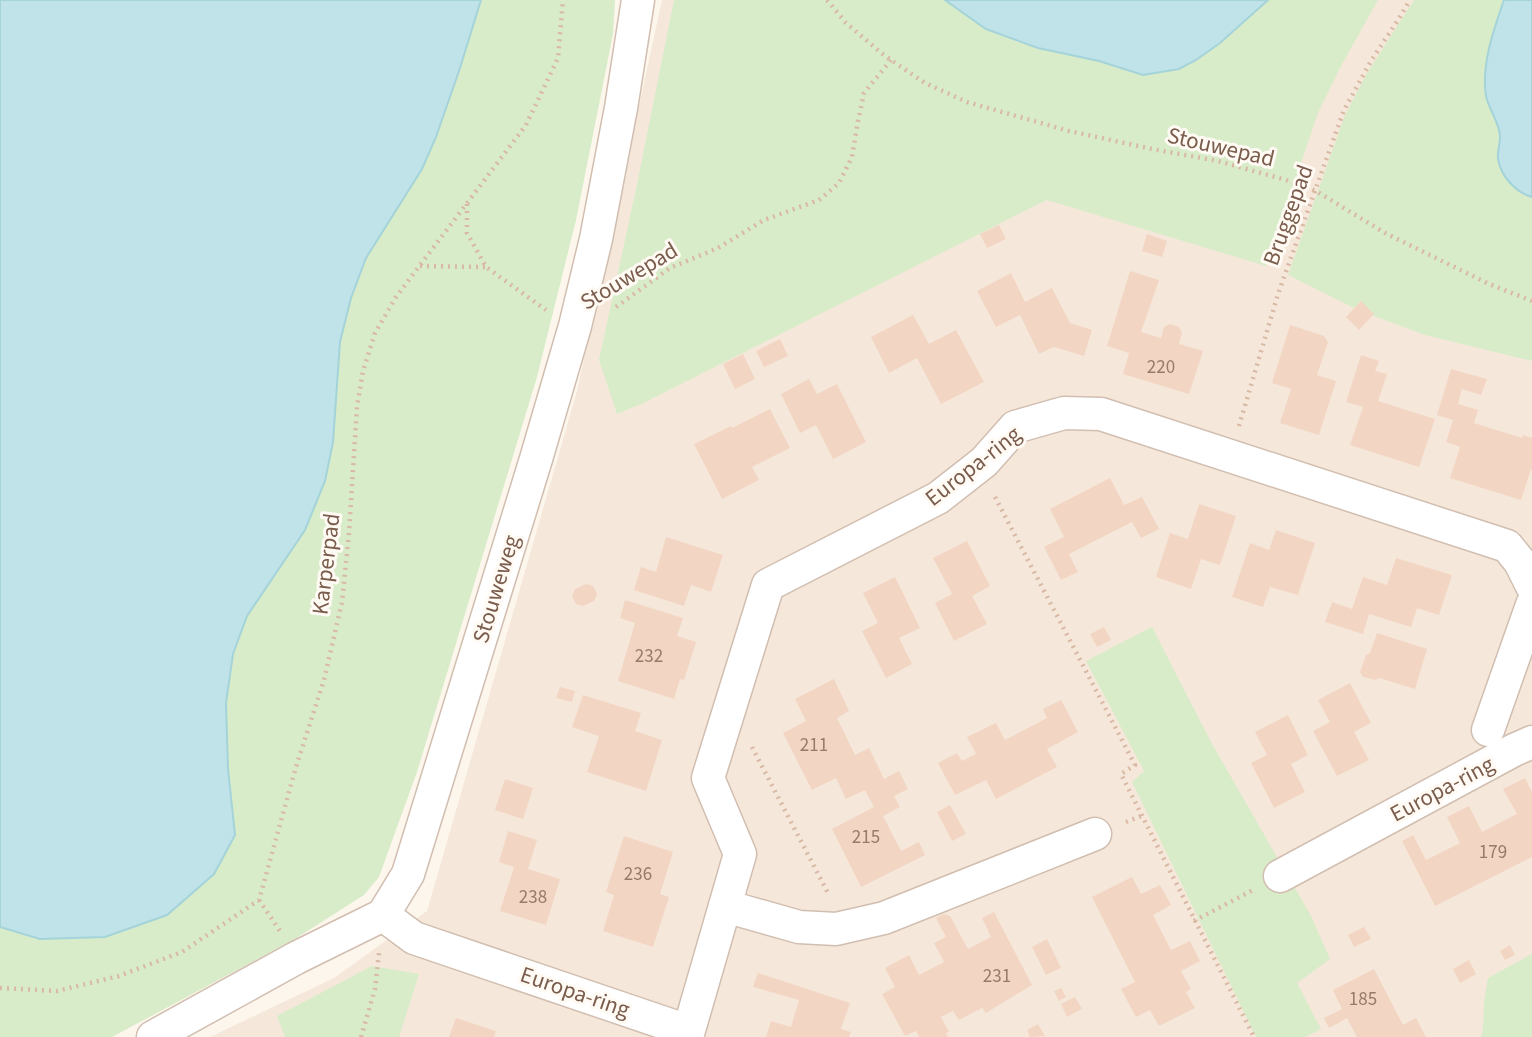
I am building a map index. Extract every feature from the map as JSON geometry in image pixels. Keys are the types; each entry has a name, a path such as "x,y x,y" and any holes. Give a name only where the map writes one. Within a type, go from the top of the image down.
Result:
{"street":[{"name":"Stouweweg","path":"383,915 408,874 575,326 621,108 638,0"},
{"name":"Europa-ring","path":"383,915 414,938 687,1034 740,854 708,778 768,585 938,498 984,462 1015,427 1064,413 1101,414 1507,546 1520,562 1532,586"},
{"name":"Europa-ring","path":"1488,730 1532,605"},
{"name":"Europa-ring","path":"1280,876 1532,742"},
{"path":"725,906 799,928 836,929 884,918 1095,834"},
{"path":"153,1037 296,958 383,915"}],"path":[{"name":"Karperpad","path":"0,989 57,991 119,976 182,953 260,900 296,767 324,680 342,602 357,407 363,371 375,333 396,297 526,125 558,58 563,0"},
{"name":"Stouwepad","path":"827,0 846,23 891,60 925,83 967,102 1069,131 1218,161 1286,180 1316,191 1385,233 1489,284 1532,300"},
{"name":"Bruggepad","path":"1230,456 1278,294 1344,110 1410,0"},
{"name":"Stouwepad","path":"575,326 601,317 670,268 718,248 764,220 819,201 839,183 852,157 864,93 891,60"},
{"path":"467,203 467,233 486,267 555,316 575,326"},
{"path":"419,266 486,267"},
{"path":"978,466 1135,765 1121,774 1254,1037"},
{"path":"729,713 747,737 845,927"},
{"path":"1194,920 1280,876"},
{"path":"361,1037 375,989 383,915"}],"shaded area":[{"path":"662,0 1532,0 1532,1037 210,1037 334,978 427,911 577,391"}],"green space":[{"path":"481,0 615,0 613,34 576,220 537,377 417,772 379,877 364,895 295,939 112,1037 0,1037 0,927 40,939 235,835 228,769 226,703 233,654 247,616 305,530 325,481 333,442 340,342 351,298 366,258 422,168 436,137"},
{"path":"674,0 945,0 986,29 1143,75 1220,43 1268,0 1378,0 1318,113 1266,266 1047,200 617,414 599,360"},
{"path":"1414,0 1504,0 1494,29 1485,75 1486,97 1500,135 1497,157 1522,194 1532,197 1532,361 1425,335 1360,311 1288,275 1345,115 1367,73"},
{"path":"1152,627 1211,742 1311,916 1330,959 1297,983 1321,1029 1305,1037 1256,1037 1132,782 1144,771 1086,661"},
{"path":"1532,954 1532,1037 1481,1037 1488,978"},
{"path":"372,966 419,974 399,1037 285,1037 277,1016"}],"water":[{"path":"0,0 481,0 436,137 422,169 366,258 351,298 340,342 333,442 325,481 305,530 247,616 233,654 226,703 228,769 235,835 214,874 167,915 105,937 40,939 0,927"},
{"path":"945,0 1268,0 1220,43 1196,60 1179,69 1143,75 1099,61 1038,48 986,29"},
{"path":"1504,0 1532,0 1532,197 1515,187 1502,171 1498,156 1500,132 1486,96 1487,59"}],"building":[{"path":"999,225 1006,239 987,248 980,234"},
{"path":"1147,234 1167,241 1162,257 1142,251"},
{"path":"1130,271 1159,280 1141,332 1161,338 1164,327 1170,324 1179,327 1182,333 1179,344 1203,351 1189,394 1123,374 1129,353 1107,346"},
{"path":"1011,273 1025,302 1052,288 1070,323 1092,330 1084,356 1054,347 1039,354 1020,315 996,327 977,291"},
{"path":"1361,301 1374,314 1359,330 1346,317"},
{"path":"913,315 929,344 956,330 984,382 941,404 917,358 889,373 871,337"},
{"path":"1290,325 1324,336 1328,342 1317,375 1336,381 1319,435 1280,423 1291,389 1272,383"},
{"path":"780,339 788,356 764,367 756,351"},
{"path":"743,354 755,379 735,389 723,364"},
{"path":"1361,355 1379,361 1375,371 1387,374 1378,401 1435,419 1419,467 1350,445 1363,407 1346,402"},
{"path":"1451,369 1487,379 1481,395 1462,389 1458,404 1478,410 1474,423 1522,438 1523,435 1532,438 1532,470 1521,500 1450,478 1460,447 1446,442 1453,420 1437,415"},
{"path":"809,379 817,394 837,384 866,442 833,459 816,425 800,433 781,394"},
{"path":"770,409 790,448 752,467 759,480 722,499 694,444"},
{"path":"1110,478 1124,505 1142,497 1159,529 1141,538 1132,522 1069,554 1078,572 1061,580 1044,547 1064,537 1050,509"},
{"path":"1199,504 1236,516 1220,565 1201,559 1191,589 1156,577 1170,533 1188,539"},
{"path":"1276,530 1315,543 1298,595 1270,587 1263,607 1232,597 1250,543 1269,550"},
{"path":"666,537 723,555 711,592 691,585 684,606 634,590 641,567 656,572"},
{"path":"967,541 990,586 972,596 987,624 954,641 935,603 952,594 933,558"},
{"path":"1396,558 1452,575 1439,615 1417,608 1411,627 1369,614 1363,634 1325,622 1332,602 1352,609 1363,577 1387,585"},
{"path":"895,577 920,628 899,638 912,664 886,678 862,631 878,623 863,593"},
{"path":"586,584 593,586 597,594 594,601 583,606 576,604 572,596 575,589"},
{"path":"625,600 683,618 677,636 696,642 684,680 680,679 674,699 618,681 635,623 620,618"},
{"path":"1104,627 1111,640 1097,647 1090,634"},
{"path":"1377,633 1427,649 1415,689 1379,678 1375,680 1363,677 1360,672"},
{"path":"834,679 849,711 837,718 855,755 869,748 884,779 899,771 908,789 894,796 900,807 883,816 901,851 919,842 925,855 861,887 832,829 874,807 865,790 846,799 836,778 812,790 783,733 806,721 795,699"},
{"path":"1350,683 1371,723 1354,732 1369,760 1337,776 1313,731 1330,722 1318,700"},
{"path":"560,687 575,691 572,702 556,698"},
{"path":"583,695 641,713 635,731 662,740 646,791 587,772 599,736 572,727"},
{"path":"1061,700 1078,732 1047,749 1057,767 996,799 986,780 955,795 938,763 957,753 962,761 976,754 967,737 996,723 1005,740 1047,718 1043,709"},
{"path":"1288,715 1308,755 1291,764 1305,792 1274,808 1251,763 1267,755 1255,732"},
{"path":"1525,778 1532,792 1532,857 1435,906 1402,841 1413,835 1426,860 1460,843 1447,817 1469,806 1482,832 1517,814 1503,789"},
{"path":"505,779 533,788 523,819 495,810"},
{"path":"950,805 966,834 952,841 937,812"},
{"path":"508,831 537,840 528,869 560,879 546,925 500,911 514,867 499,862"},
{"path":"624,836 673,852 660,894 669,897 653,947 603,931 614,895 606,892"},
{"path":"1132,877 1141,894 1160,885 1171,905 1153,915 1171,950 1190,941 1200,961 1181,971 1191,989 1186,992 1195,1008 1159,1026 1150,1010 1136,1017 1121,989 1135,982 1092,897"},
{"path":"994,912 1032,985 986,1013 982,1008 959,1020 953,1011 941,1017 949,1032 946,1033 948,1037 919,1037 916,1031 905,1036 882,994 895,987 885,968 909,955 919,975 944,962 934,943 946,937 936,918 944,914 950,916 968,949 991,937 982,918"},
{"path":"1364,927 1371,939 1354,947 1348,935"},
{"path":"1047,939 1061,968 1046,975 1032,947"},
{"path":"1510,945 1515,955 1505,960 1500,951"},
{"path":"1469,960 1476,974 1460,983 1453,969"},
{"path":"1374,969 1403,1025 1416,1018 1426,1037 1357,1037 1347,1018 1329,1028 1324,1018 1342,1009 1333,990"},
{"path":"758,973 850,1003 841,1029 851,1032 849,1037 766,1037 771,1021 791,1027 799,1000 753,987"},
{"path":"1061,988 1066,997 1059,1001 1054,991"},
{"path":"1075,997 1082,1009 1067,1017 1061,1004"},
{"path":"456,1018 496,1031 494,1037 449,1037"},
{"path":"1038,1024 1045,1036 1030,1037 1027,1030"}]}
